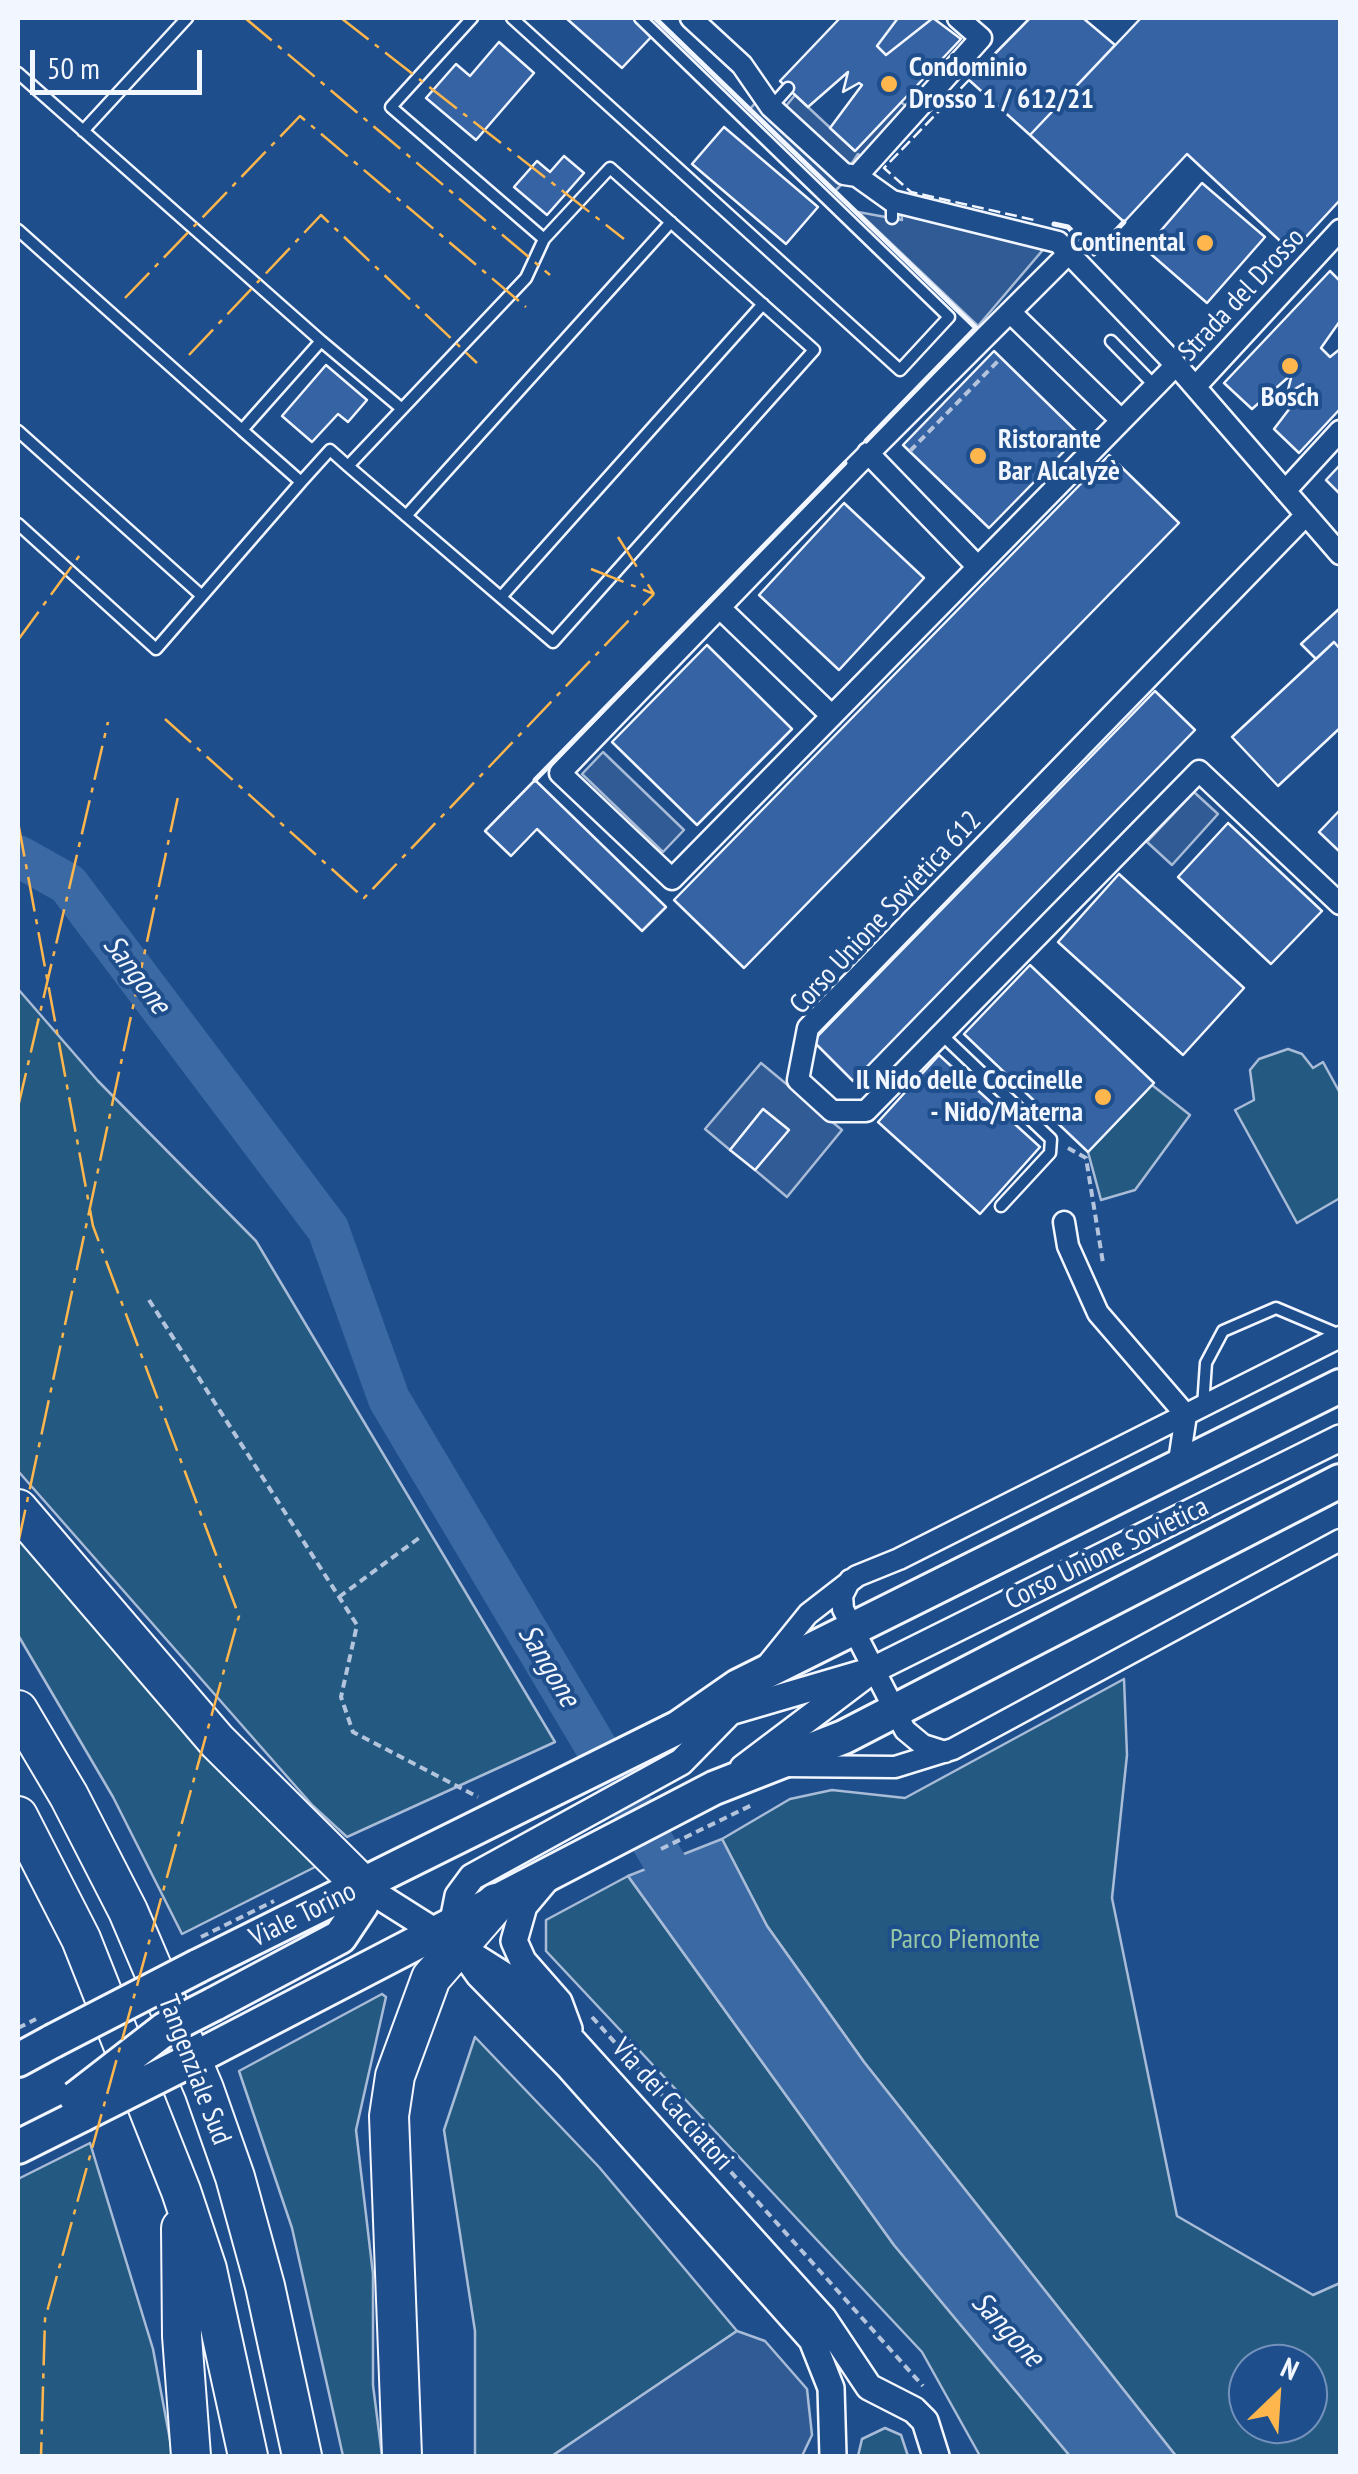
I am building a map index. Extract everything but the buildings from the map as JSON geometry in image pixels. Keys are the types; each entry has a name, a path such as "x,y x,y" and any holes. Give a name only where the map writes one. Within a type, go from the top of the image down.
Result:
{"highway":[{"path":"18,1508 217,1740 364,1886"},
{"name":"Tangenziale Sud","path":"18,1710 69,1796 128,1911 204,2089 236,2177 302,2456"},
{"name":"Tangenziale Sud","path":"18,1816 81,1939 181,2191 206,2269 248,2456"},
{"path":"402,2456 389,2116 395,2076 422,1996 449,1940 496,1903"},
{"path":"181,2191 182,2336 191,2456"}],"main road":[{"name":"Corso Unione Sovietica","path":"589,1772 674,1741 758,1676 1340,1386"},
{"name":"Corso Unione Sovietica","path":"554,1872 623,1836 706,1804 771,1764 844,1737 1340,1481"},
{"name":"Viale Torino","path":"18,2060 589,1772"},
{"path":"496,1903 554,1872"},
{"path":"27,2143 79,2107 165,2029 340,1937 362,1904 364,1886"},
{"path":"79,2107 228,2041 388,1960 449,1940"}],"street":[{"path":"691,18 742,65 771,108 844,174 857,176 892,210 1050,238 1176,365 1340,554"},
{"path":"857,176 982,38 958,18"},
{"name":"Strada del Drosso","path":"1195,387 1337,241"},
{"path":"1068,254 868,453 560,773 672,879 1176,365"},
{"path":"1010,312 1121,420"},
{"path":"1286,491 1340,432"},
{"path":"868,453 978,567"},
{"name":"Corso Unione Sovietica 612","path":"1306,515 808,1028 798,1080 832,1111 866,1111 1198,772 1340,904"},
{"path":"720,608 832,716"},
{"path":"1064,1222 1077,1268 1098,1312 1194,1410"},
{"name":"Corso Unione Sovietica","path":"758,1676 808,1614 850,1580 1340,1336"},
{"name":"Corso Unione Sovietica","path":"1178,1468 1194,1410"},
{"name":"Corso Unione Sovietica","path":"873,1670 1340,1438"},
{"name":"Corso Unione Sovietica","path":"771,1764 812,1769 894,1767 945,1752 1340,1540"},
{"path":"850,1580 842,1596 842,1609 894,1710 912,1738 945,1752"},
{"path":"449,1940 458,1896 472,1877 604,1807 674,1741 730,1712 873,1670"},
{"path":"706,1804 873,1670"},
{"path":"554,1872 524,1906 514,1940 522,1960 558,2002 575,2043"},
{"name":"Via dei Cacciatori","path":"364,1886 506,1975 575,2043 823,2318 860,2377 879,2394 899,2402 926,2421 936,2456"},
{"name":"Via dei Cacciatori","path":"449,1940 568,2066 812,2340 831,2388 832,2451"},
{"name":"Via dei Cacciatori","path":"832,2451 841,2422 867,2403 899,2402"}],"lane":[{"path":"83,131 187,18"},
{"path":"472,18 391,107 544,238"},
{"path":"512,18 900,370 948,317 640,18"},
{"path":"18,73 402,409"},
{"path":"771,108 788,88"},
{"path":"18,524 156,648 330,450 348,466 501,598 553,642 814,350 610,168 544,238 526,278 348,466"},
{"path":"406,516 671,222"},
{"path":"18,230 301,482"},
{"path":"501,598 763,304"},
{"path":"242,430 321,341"},
{"path":"1110,342 1155,386"},
{"path":"18,431 202,596"},
{"path":"942,1034 1051,1139 1050,1154 1001,1206"},
{"path":"1194,1410 1206,1363 1222,1331 1276,1308 1340,1336"}],"path":[{"path":"910,452 1001,358"},
{"path":"1051,1139 1086,1158 1096,1205 1103,1263 1077,1268"},
{"path":"149,1300 357,1625 341,1697 353,1732 478,1797"},
{"path":"339,1596 419,1538"},
{"path":"658,1851 706,1804"},
{"path":"587,2011 927,2391"}],"green space":[{"path":"18,989 98,1081 256,1241 555,1742 347,1837 313,1806 18,1471"},
{"path":"1288,1049 1302,1054 1313,1068 1323,1062 1340,1093 1340,1198 1297,1223 1235,1110 1254,1100 1250,1070 1259,1059"},
{"path":"1152,1085 1190,1115 1135,1190 1101,1200 1088,1152"},
{"path":"18,1527 319,1865 182,1934 113,1797 18,1635"},
{"name":"Parco Piemonte","path":"1124,1679 1127,1755 1112,1898 1177,2216 1313,2295 1340,2283 1340,2456 1176,2456 864,2062 767,1926 722,1839 790,1799 832,1790 905,1798"},
{"path":"628,1876 894,2245 1070,2456 980,2456 922,2352 546,1951 546,1920"},
{"path":"382,1994 386,1997 356,2130 373,2274 373,2385 382,2456 343,2456 292,2228 239,2071"},
{"path":"475,2037 599,2167 737,2331 552,2456 475,2456 475,2331 444,2130"},
{"path":"90,2143 153,2349 173,2456 18,2456 18,2179"},
{"path":"885,2428 901,2435 908,2456 858,2456 862,2439"}],"shaded area":[{"path":"795,95 855,151 901,102 909,109 863,158 858,154 850,166 786,106"},
{"path":"756,102 843,183 835,191 750,109"},
{"path":"858,212 902,220 901,212 1036,244 1042,251 978,326"},
{"path":"603,752 684,830 663,852 582,774"},
{"path":"1194,792 1218,814 1172,865 1147,842"},
{"path":"761,1063 842,1130 787,1197 755,1170 788,1129 763,1109 730,1150 705,1129"},
{"path":"737,2331 765,2341 807,2389 812,2435 802,2456 552,2456"}],"water":[{"path":"722,1839 767,1926 864,2062 1176,2456 1070,2456 894,2245 628,1876"}],"waterway":[{"name":"Sangone","path":"18,856 68,884 328,1229 389,1399 693,1910"}],"fence":[{"path":"969,80 884,168 911,192 1034,220"}],"wall":[{"path":"655,18 976,328 866,441"},
{"path":"1054,224 1068,227 1094,254 1124,222"},
{"path":"535,780 845,463"}],"power":[{"path":"245,18 550,275"},
{"path":"341,18 624,239"},
{"path":"125,298 300,116 526,307"},
{"path":"189,355 321,215 477,363"},
{"path":"618,537 654,594"},
{"path":"18,640 82,552"},
{"path":"591,569 654,594"},
{"path":"165,719 364,898 654,594"},
{"path":"18,1107 108,722"},
{"path":"18,1544 179,792"},
{"path":"18,822 93,1226 239,1616 45,2319 41,2456"}],"place":[{"name":"Condominio Drosso 1 / 612/21","path":"889,84"},
{"name":"Continental","path":"1205,243"},
{"name":"Bosch","path":"1290,366"},
{"name":"Ristorante Bar Alcalyzè","path":"978,456"},
{"name":"Il Nido delle Coccinelle - Nido/Materna","path":"1103,1097"}]}
